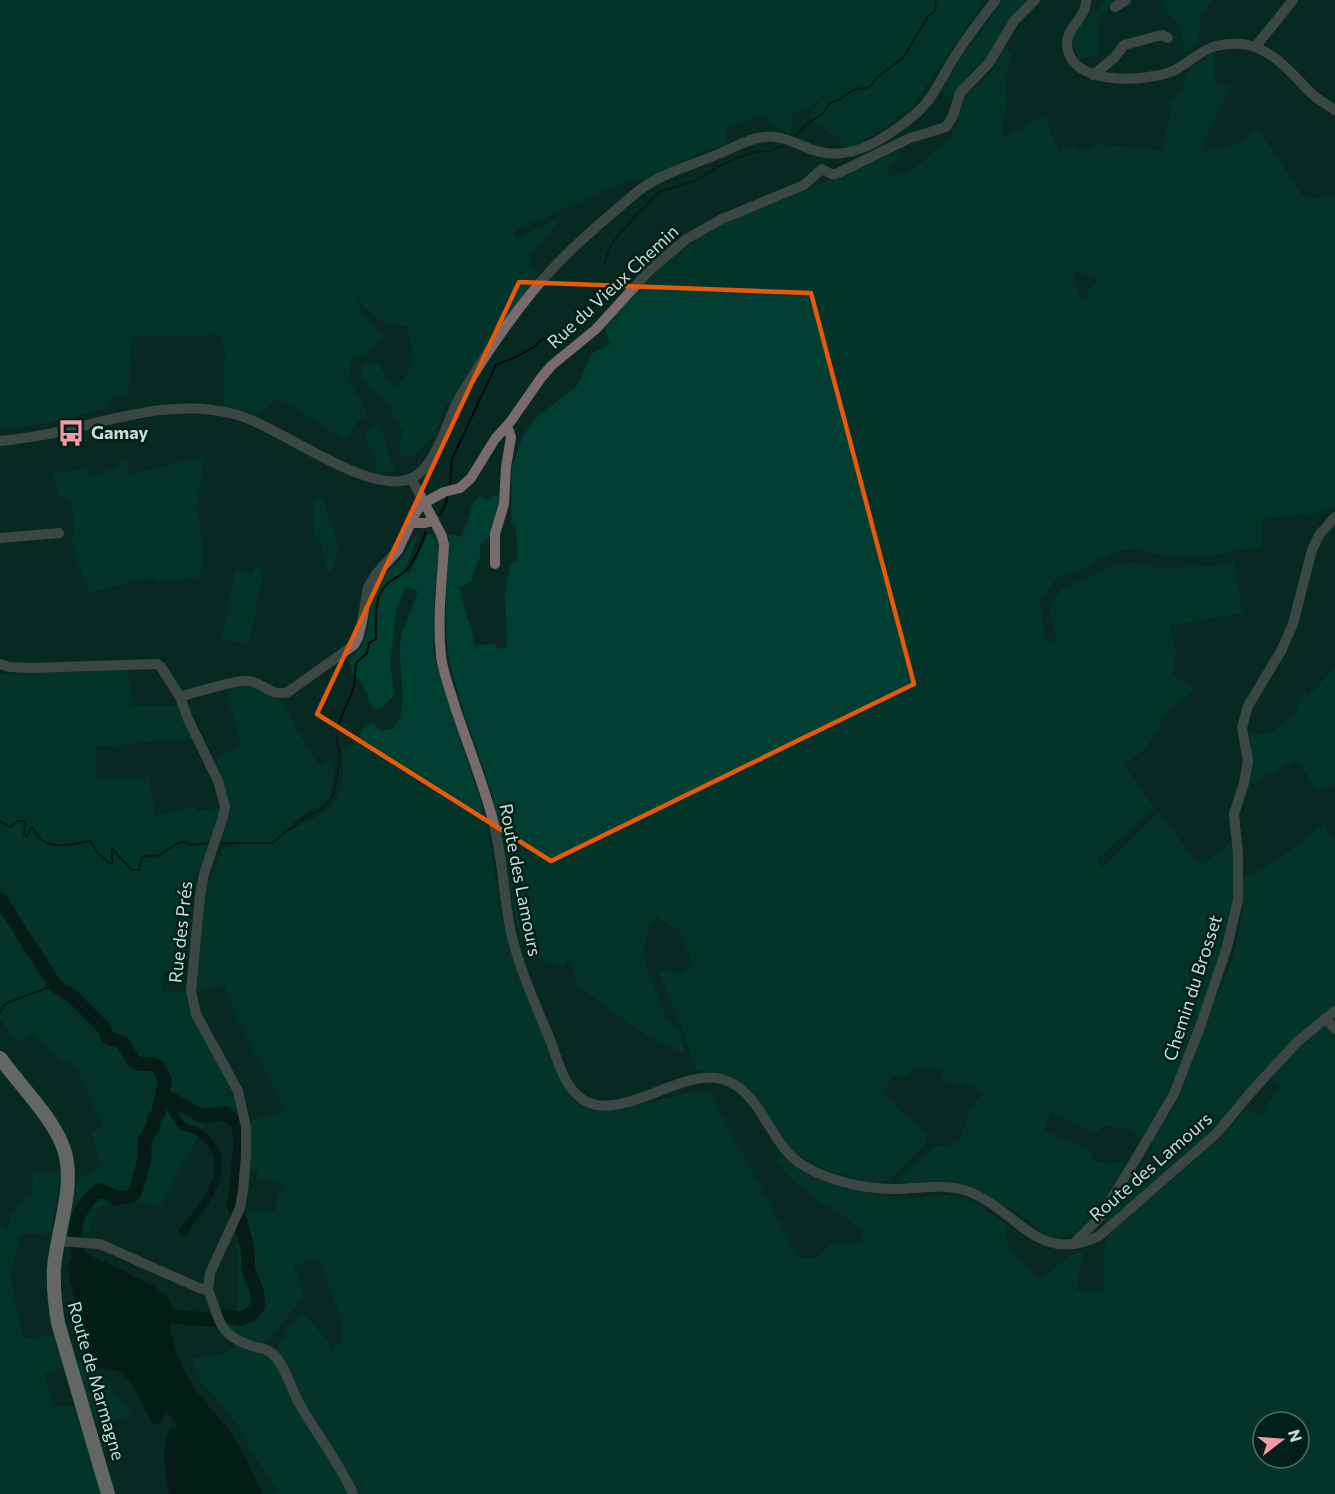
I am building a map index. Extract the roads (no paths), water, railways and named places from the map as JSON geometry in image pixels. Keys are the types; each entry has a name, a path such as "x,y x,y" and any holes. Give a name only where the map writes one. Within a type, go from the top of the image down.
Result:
{"main road":[{"name":"Route de Marmagne","path":"0,1058 57,1133 69,1171 63,1242 54,1267 54,1297 58,1323 108,1494"}],"street":[{"path":"0,441 75,429 150,410 197,408 234,414 268,427 316,454 381,480 411,478 430,461 460,395 528,297 559,262 640,189 659,178 764,137 783,138 829,154 842,154 863,147 899,127 918,112 996,0"},
{"path":"829,154 822,169 836,174 910,138 946,127 953,116 960,93 989,63 1014,21 1035,0"},
{"path":"1096,0 1086,4 1066,42 1072,61 1079,68 1093,75 1117,78 1148,77 1174,70 1216,46 1242,44 1255,47 1274,57 1288,68 1311,93 1335,110"},
{"path":"1115,7 1126,0"},
{"path":"1255,47 1293,0"},
{"path":"1093,75 1114,58 1124,45 1163,35 1168,38"},
{"name":"Rue du Vieux Chemin","path":"424,503 444,492 456,490 471,478 482,458 551,366 596,329 649,271 686,238 722,219 804,185 822,169"},
{"path":"495,564 495,534 504,504 511,436 507,426"},
{"name":"Route des Lamours","path":"411,478 434,520 444,545 439,603 443,671 493,818 519,966 564,1075 577,1095 585,1100 610,1105 641,1098 693,1079 719,1078 743,1090 792,1158 806,1167 849,1183 872,1187 898,1189 943,1186 962,1190 985,1200 1037,1237 1059,1245 1071,1246 1099,1236 1217,1133 1296,1042 1335,1011"},
{"path":"180,697 249,681 272,693 288,692 354,645 362,622 368,588 376,574 398,550 416,512 424,503"},
{"name":"Chemin du Brosset","path":"1071,1246 1101,1216 1152,1132 1174,1094 1200,1027 1227,947 1238,900 1238,854 1234,814 1244,783 1248,760 1242,728 1244,720 1248,706 1276,659 1293,624 1312,550 1319,535 1335,517"},
{"path":"412,523 425,524 434,520"},
{"path":"0,538 59,533"},
{"name":"Rue des Prés","path":"0,664 32,668 157,664 162,667 180,697 224,797 223,817 200,895 190,991 196,1014 238,1091 243,1108 246,1157 240,1208 210,1273 208,1290"},
{"path":"1325,1018 1335,1029"},
{"path":"63,1242 100,1244 208,1290 224,1331 250,1346 266,1348 273,1353 352,1494"}],"waterway":[{"path":"792,138 823,113 830,103 853,90 870,87 877,77 903,58 929,15 935,11 935,0"},
{"path":"605,263 616,238 639,211 661,191 695,181 723,164 753,152 770,151 786,144"},
{"path":"450,486 452,459 496,365 516,357 534,347 541,340 567,329 602,297 604,280"},
{"path":"440,515 448,494"},
{"path":"219,843 272,843 308,815 320,810 333,796 340,761 336,730 354,687 356,663 367,653 369,643 376,639 376,610 379,596 387,584 410,566 426,532"},
{"path":"0,821 10,827 18,821 25,821 24,835 27,836 33,828 38,836 51,844 66,845 91,841 96,851 109,863 112,863 112,849 132,870 139,870 144,857 159,855 178,843 185,842 191,845 210,843"},
{"path":"0,899 55,985 73,997 105,1029 107,1037 123,1043 133,1060 140,1064 153,1064 158,1067 165,1080 158,1114 145,1139 144,1161 134,1194 116,1198 100,1190 90,1198 79,1216 76,1235 82,1268"},
{"path":"0,1013 3,1006 9,1002 55,985"},
{"path":"163,1095 181,1124 200,1133 212,1145 218,1158 215,1183 183,1232"},
{"path":"163,1095 202,1116 225,1113 238,1124 241,1141 234,1205 248,1251 248,1269 257,1291 258,1306 250,1315 240,1319 226,1316 214,1320 165,1316"}],"place":[{"name":"Gamay","path":"71,433"}]}
